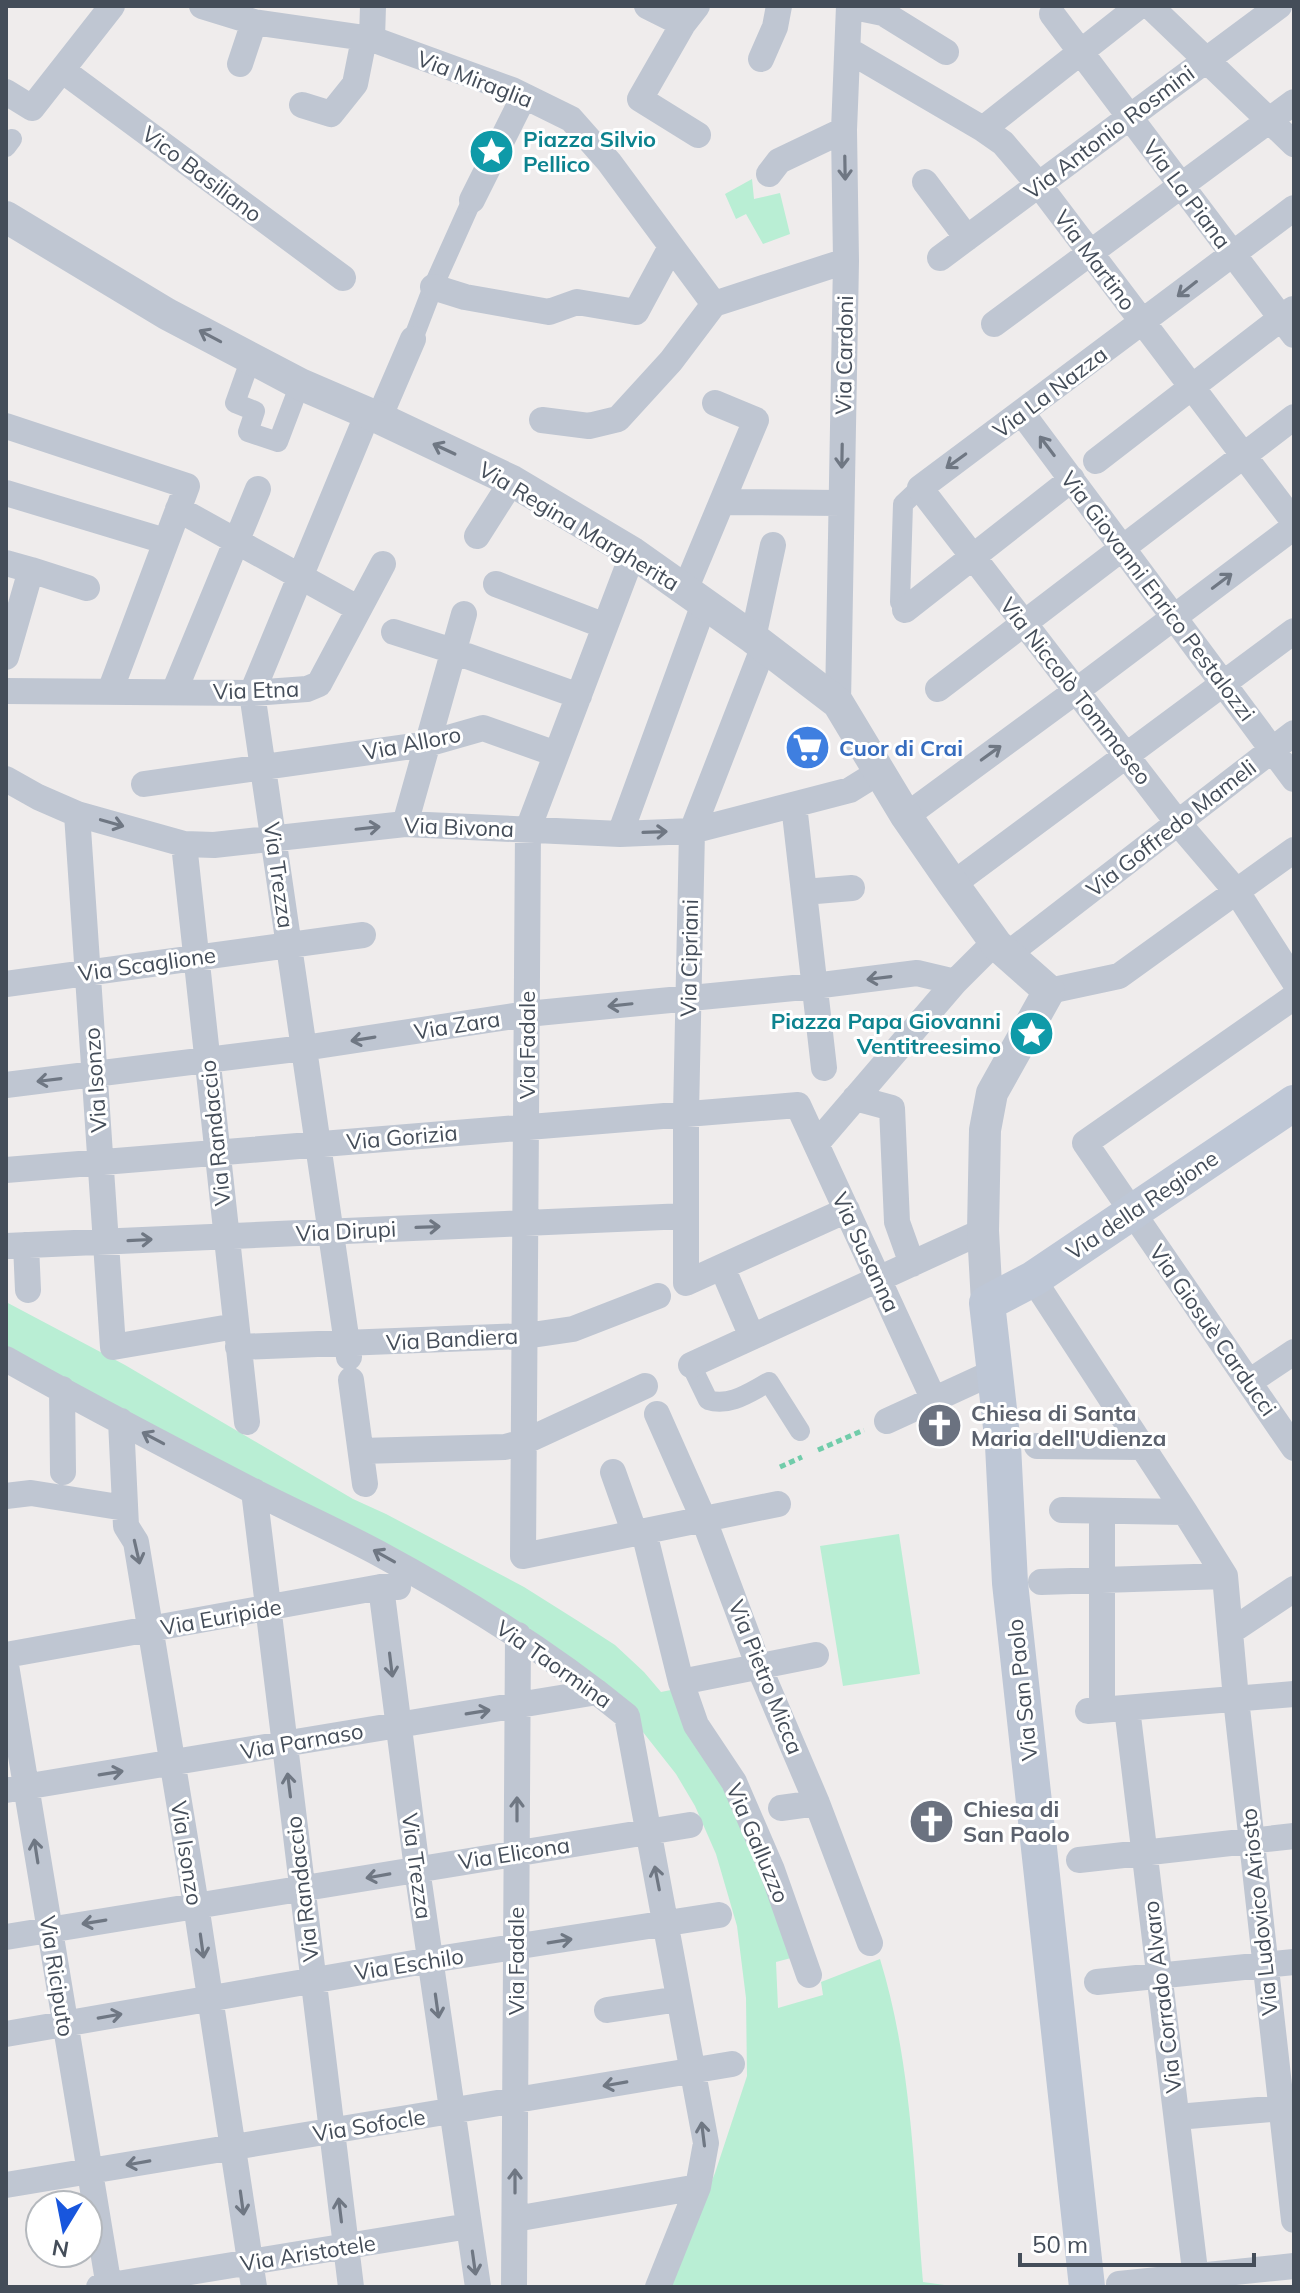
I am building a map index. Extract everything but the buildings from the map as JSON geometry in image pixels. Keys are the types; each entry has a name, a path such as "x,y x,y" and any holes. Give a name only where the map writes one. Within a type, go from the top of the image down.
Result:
{"main road":[{"name":"Via della Regione","path":"987,1303 1033,1279 1294,1103"},
{"name":"Via San Paolo","path":"987,1303 1003,1445 1010,1583 1103,2286"}],"street":[{"path":"6,92 32,108 112,6"},
{"name":"Via Miraglia","path":"202,6 254,22 368,39 524,96 571,119 609,162 714,304"},
{"path":"302,105 331,114 355,84 368,39 373,6"},
{"path":"647,6 690,15 640,99 698,135"},
{"path":"761,59 775,27 779,6"},
{"path":"849,6 883,13 946,52"},
{"name":"Via Cardoni","path":"838,703 846,261 844,130 849,6"},
{"path":"983,129 1139,6"},
{"path":"1150,6 1294,144"},
{"name":"Via Antonio Rosmini","path":"940,258 1279,6"},
{"name":"Via La Piana","path":"1052,14 1233,254 1290,320"},
{"path":"240,64 254,22"},
{"name":"Via Martino","path":"848,50 1003,143 1039,185 1294,525"},
{"name":"Vico Basiliano","path":"62,70 343,278"},
{"path":"252,693 299,576 413,339 472,200 524,96"},
{"path":"994,324 1294,102"},
{"path":"769,174 779,161 844,130"},
{"path":"925,182 967,238"},
{"name":"Via La Nazza","path":"920,488 1294,208"},
{"name":"Via Regina Margherita","path":"6,217 167,314 300,384 512,481 633,553 758,642 838,703 906,816 953,884 1002,949 1049,991"},
{"path":"433,287 465,297 549,312 577,302 636,312 671,247"},
{"path":"542,420 589,426 618,419 671,361 714,304 846,261"},
{"path":"1096,461 1290,320"},
{"path":"251,358 235,403 255,411 248,432 278,442 300,384"},
{"path":"620,834 722,502 756,420 715,403"},
{"name":"Via Giovanni Enrico Pestalozzi","path":"1022,413 1294,779"},
{"path":"938,689 1294,417"},
{"path":"6,426 182,498 236,541 359,609"},
{"path":"920,488 903,504 900,602 905,610 1072,479"},
{"path":"477,536 512,481"},
{"name":"Via Niccolò Tommaseo","path":"920,488 1178,823 1237,892 1294,981"},
{"path":"174,692 258,489"},
{"path":"6,493 165,541"},
{"path":"110,691 182,498"},
{"path":"722,502 841,503"},
{"path":"906,816 1294,525"},
{"name":"Via Cipriani","path":"722,1267 686,1283 692,831 758,642 773,545"},
{"name":"Via Fadale","path":"633,553 528,829 523,1556 640,1533"},
{"name":"Via Etna","path":"6,691 252,693 307,689 319,684 383,564"},
{"path":"6,657 18,566 87,588"},
{"path":"496,584 605,626"},
{"path":"405,824 464,614"},
{"path":"953,884 1294,631"},
{"path":"394,632 579,696"},
{"name":"Via Trezza","path":"252,693 365,1484"},
{"name":"Via Alloro","path":"144,784 427,744 483,728 556,754"},
{"name":"Via Goffredo Mameli","path":"816,1144 955,982 984,953 1002,949 1049,922 1294,733"},
{"name":"Via Bivona","path":"6,779 77,814 184,844 214,845 405,824 620,834 692,831 850,790 879,772"},
{"path":"794,805 824,1068"},
{"name":"Via Isonzo","path":"77,814 113,1347"},
{"name":"Via Randaccio","path":"184,844 247,1422"},
{"path":"1049,991 1119,976 1294,850"},
{"path":"804,892 852,888"},
{"name":"Via Scaglione","path":"6,984 363,935"},
{"name":"Via Zara","path":"6,1085 304,1048 527,1014 917,973 955,982"},
{"name":"Via San Paolo","path":"987,1303 983,1231 985,1130 992,1093 1049,991"},
{"name":"Via Giosuè Carducci","path":"1294,997 1085,1143 1294,1448"},
{"path":"855,1098 892,1108 897,1222 912,1264"},
{"name":"Via Gorizia","path":"6,1170 798,1105"},
{"name":"Via Susanna","path":"798,1105 934,1400"},
{"path":"752,1337 722,1267 847,1210"},
{"name":"Via Dirupi","path":"16,1246 686,1216"},
{"path":"800,1431 769,1382 719,1404 708,1400 691,1365 983,1231"},
{"path":"16,1246 28,1290"},
{"path":"1033,1279 1225,1576"},
{"name":"Via Bandiera","path":"113,1347 237,1336 349,1360 573,1329 658,1296"},
{"path":"1249,1382 1294,1352"},
{"name":"Via Taormina","path":"8,1362 437,1586 518,1635 627,1716 706,2143 698,2187 658,2287"},
{"path":"887,1421 996,1371"},
{"path":"361,1451 505,1447 524,1442 645,1386"},
{"path":"62,1389 63,1472"},
{"name":"Via Pietro Micca","path":"657,1414 704,1520 759,1667 817,1803 870,1943"},
{"name":"Via Isonzo","path":"121,1421 126,1526 136,1542 196,1905 252,2275"},
{"path":"1037,1446 1143,1447"},
{"name":"Via Galluzzo","path":"613,1472 640,1533 696,1725 734,1782 772,1870 809,1975"},
{"name":"Via Randaccio","path":"254,1491 351,2287"},
{"path":"6,1496 31,1493 125,1508"},
{"path":"640,1533 778,1504"},
{"path":"1062,1510 1185,1512"},
{"name":"Via Corrado Alvaro","path":"1102,1511 1106,1710 1145,1853 1196,2282"},
{"path":"1041,1582 1225,1576"},
{"name":"Via Ludovico Ariosto","path":"1225,1576 1251,1841 1288,2107 1294,2220"},
{"name":"Via Euripide","path":"6,1655 381,1587 437,1586"},
{"name":"Via Trezza","path":"381,1587 417,1869 478,2287"},
{"path":"1230,1632 1294,1589"},
{"name":"Via Fadale","path":"514,2287 518,1635"},
{"path":"681,1682 816,1655"},
{"name":"Via Riciputo","path":"6,1665 16,1788 49,1929 106,2286"},
{"name":"Via Parnaso","path":"16,1788 597,1692"},
{"path":"1106,1710 1294,1694"},
{"path":"781,1808 817,1803"},
{"name":"Via Elicona","path":"6,1937 690,1825"},
{"path":"1079,1860 1294,1836"},
{"name":"Via Eschilo","path":"6,2034 431,1960 719,1915"},
{"path":"1097,1982 1294,1962"},
{"path":"607,2010 679,1999"},
{"name":"Via Sofocle","path":"6,2185 732,2064"},
{"path":"1177,2117 1288,2107"},
{"path":"515,2219 698,2187"},
{"name":"Via Aristotele","path":"106,2286 252,2275 345,2247 469,2226"},
{"path":"1103,2286 1196,2282 1294,2266"}],"path":[{"path":"780,1467 887,1421"}],"green space":[{"path":"752,179 754,199 780,193 790,234 763,244 746,214 736,219 725,194"},
{"path":"6,1302 125,1365 353,1499 524,1587 615,1645 661,1692 671,1690 737,1809 791,1958 776,1962 778,2008 823,1995 821,1982 880,1959 891,1998 905,2079 923,2282 959,2287 668,2287 715,2173 747,2076 746,1998 737,1926 716,1854 695,1806 676,1774 624,1708 6,1347"},
{"path":"899,1534 920,1674 843,1686 820,1546"}],"place":[{"name":"Piazza Silvio Pellico","path":"492,152"},
{"name":"Cuor di Crai","path":"808,748"},
{"name":"Piazza Papa Giovanni Ventitreesimo","path":"1032,1034"},
{"name":"Chiesa di Santa Maria dell'Udienza","path":"940,1426"},
{"name":"Chiesa di San Paolo","path":"932,1822"}]}
